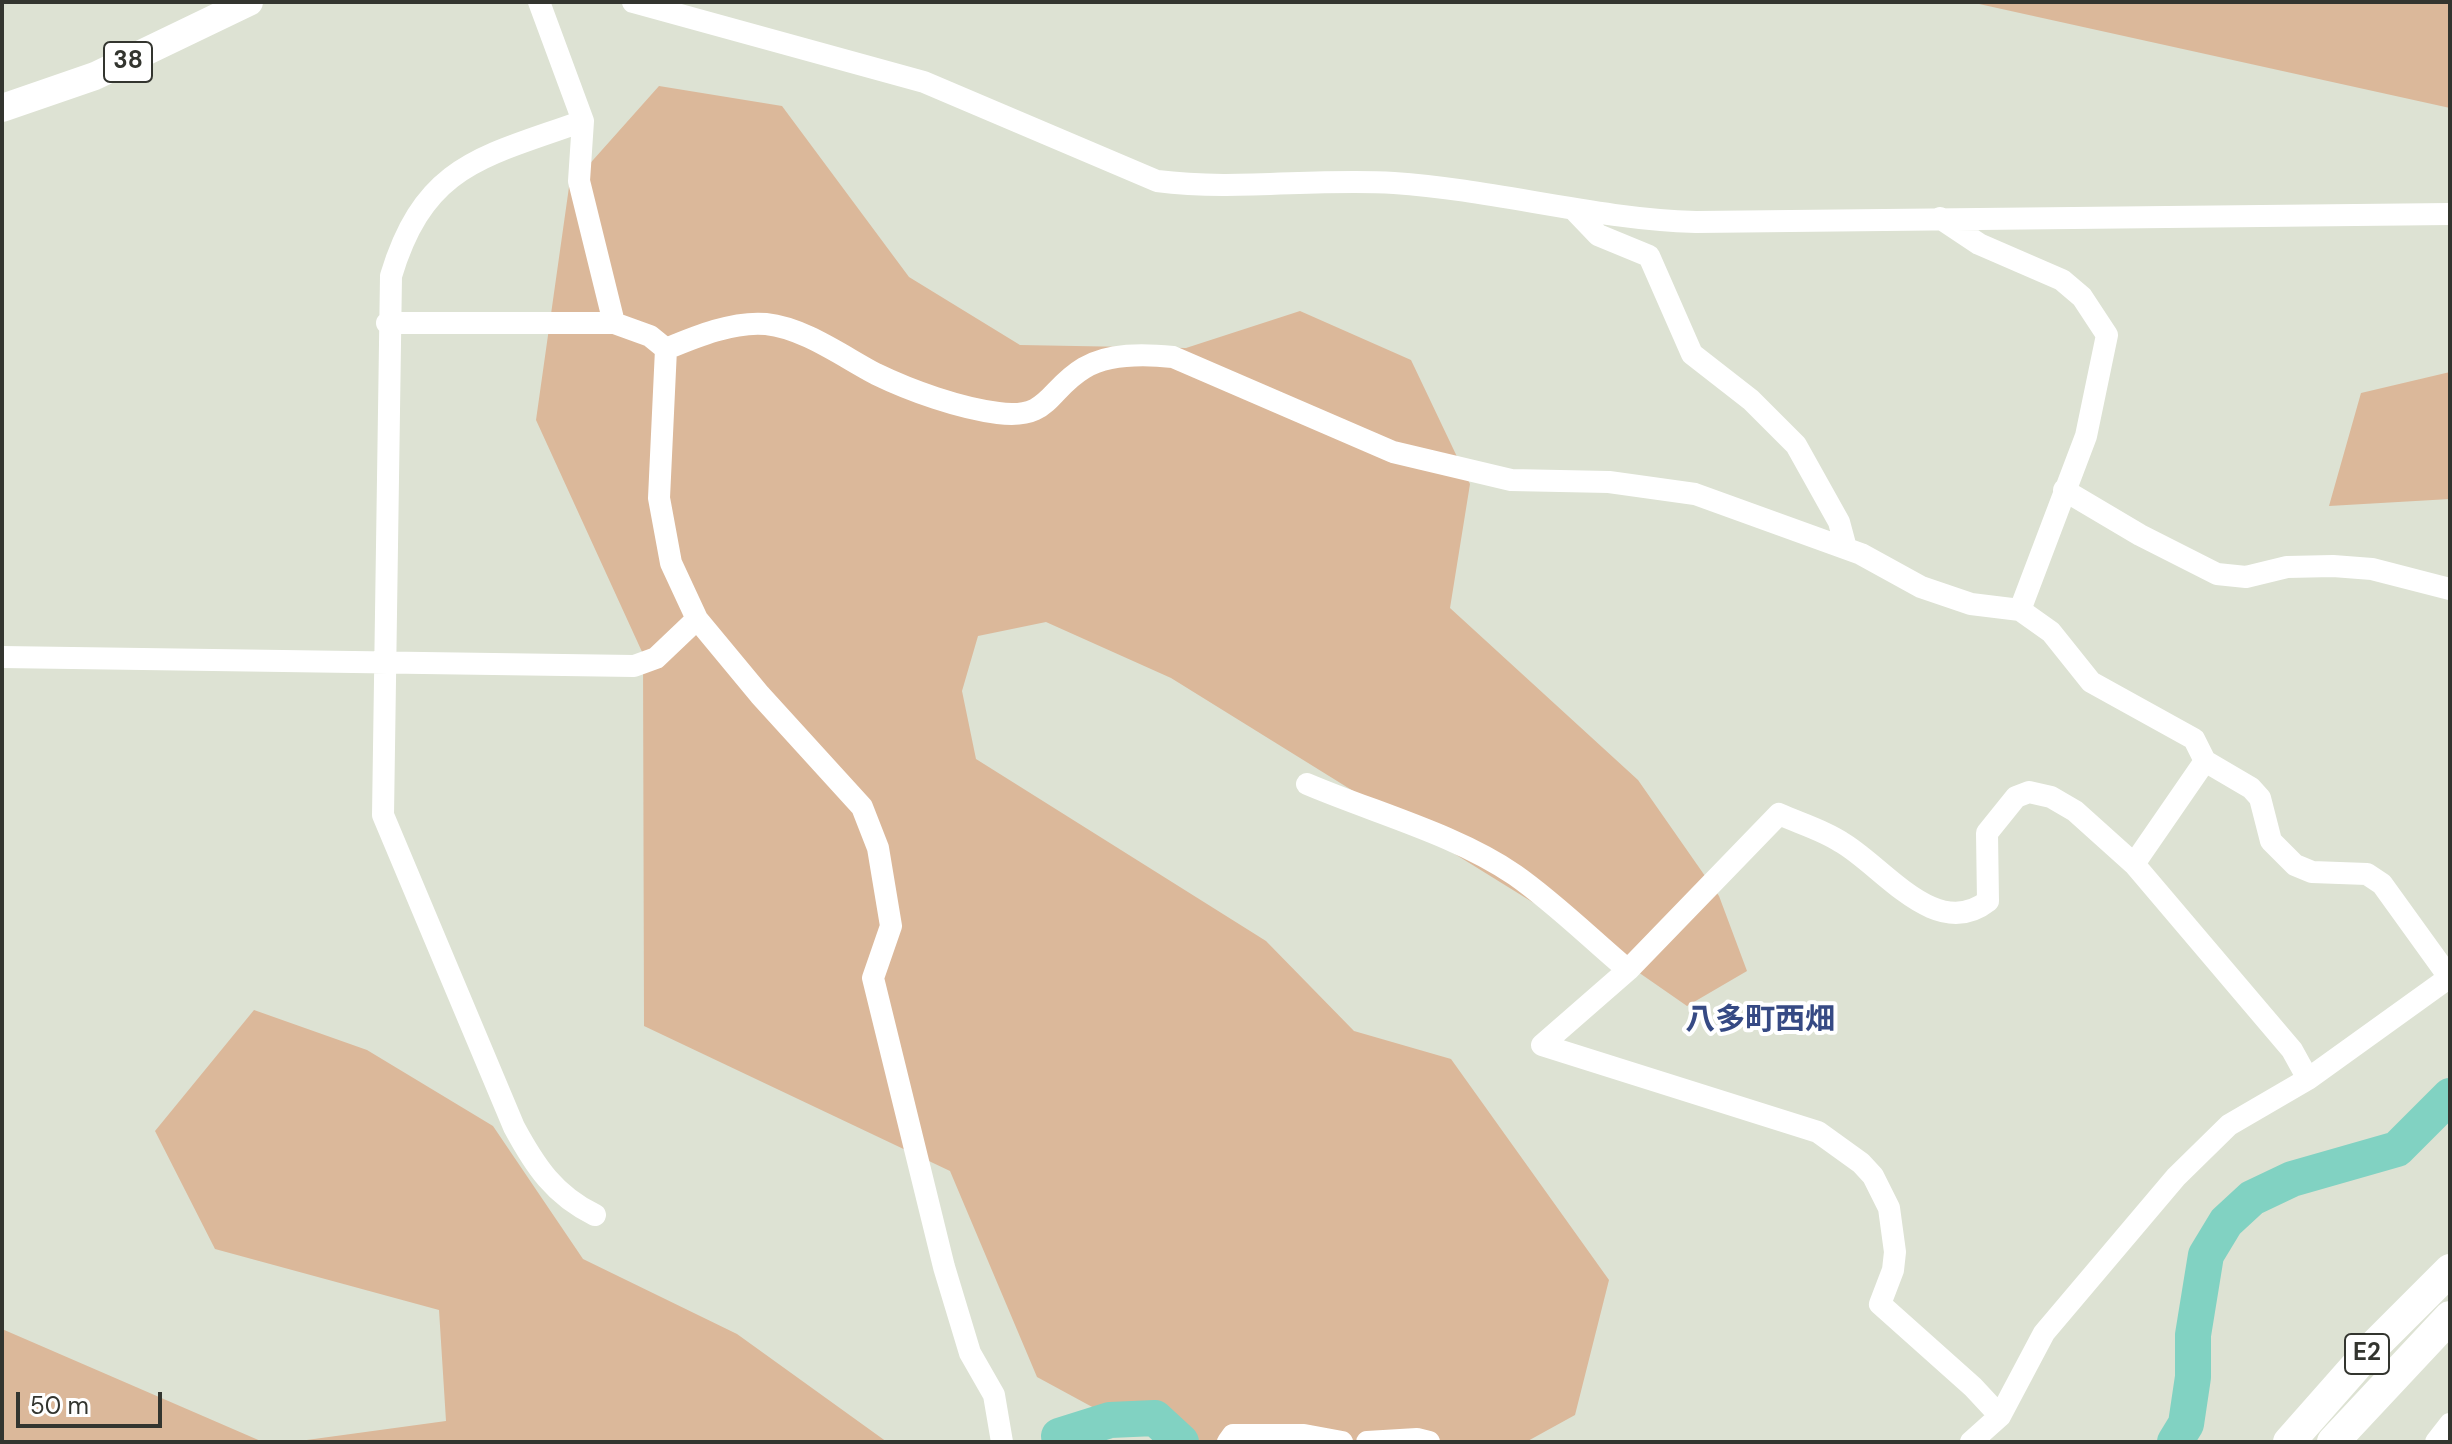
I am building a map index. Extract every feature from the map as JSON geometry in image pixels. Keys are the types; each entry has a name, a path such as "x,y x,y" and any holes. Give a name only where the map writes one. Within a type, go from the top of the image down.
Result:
{"highway":[{"name":"E2","path":"2289,1442 2372,1348 2450,1270"},
{"name":"E2","path":"2333,1442 2450,1317"}],"main road":[{"name":"38","path":"2,108 95,76 249,2"}],"street":[{"path":"539,2 583,121 579,181 614,323"},
{"path":"633,2 924,82 1157,181 1197,186 1391,183 1444,188 1637,220 1696,222 2450,214"},
{"path":"583,121 467,163 439,185 416,213 401,243 391,276 387,323 383,815 514,1127 534,1165 552,1187 595,1215"},
{"path":"1576,212 1598,235 1649,256 1692,354 1751,400 1796,445 1839,522 1846,548"},
{"path":"1940,218 1979,244 2062,280 2082,297 2107,335 2086,436 2020,610"},
{"path":"387,323 614,323 650,336 666,349"},
{"path":"666,349 722,330 764,324 795,332 881,376 967,406 1024,416 1039,410 1081,369 1101,360 1148,355 1173,357 1393,452 1511,480 1609,482 1695,494 1846,548 1921,587 1971,604 2020,610 2051,632 2091,682 2194,739 2205,761 2251,788 2260,798 2271,841 2295,865 2312,872 2367,874 2382,884 2450,977 2308,1079 2229,1125 2176,1177 2044,1333 2000,1416 1971,1442"},
{"path":"666,349 659,498 671,563 697,619 760,695 862,807 878,848 891,926 873,978 944,1267 970,1353 994,1395 1002,1442"},
{"path":"2064,490 2140,535 2217,574 2246,577 2287,567 2333,566 2372,569 2450,589"},
{"path":"2,657 634,666 656,658 697,619"},
{"path":"2134,864 2205,761"},
{"path":"1307,784 1382,816 1419,826 1514,874 1628,970"},
{"path":"2000,1416 1973,1387 1880,1304 1893,1270 1895,1252 1889,1208 1873,1176 1861,1163 1818,1132 1542,1045 1628,970 1779,814 1841,841 1922,904 1953,915 1976,910 1988,901 1987,833 2016,797 2029,792 2051,797 2075,811 2134,864 2292,1050 2308,1079"},
{"path":"2436,1442 2450,1424"},
{"path":"1231,1438 1304,1435 1342,1442"},
{"path":"1367,1442 1417,1439 1429,1442"}],"shaded area":[{"path":"1970,2 2450,2 2450,108"},
{"path":"659,86 782,106 909,277 1020,345 1186,348 1300,311 1411,360 1470,484 1450,608 1638,780 1719,896 1747,971 1687,1006 1579,931 1171,678 1046,622 978,636 962,691 976,759 1266,941 1354,1031 1451,1059 1609,1280 1575,1415 1526,1442 1177,1442 1142,1434 1037,1377 950,1171 644,1026 643,654 536,420 569,187"},
{"path":"2450,372 2450,499 2329,506 2361,393"},
{"path":"254,1010 367,1050 493,1126 583,1259 737,1334 887,1442 292,1442 446,1421 439,1310 215,1249 155,1131"},
{"path":"2,1329 263,1442 2,1442"}],"waterway":[{"path":"2175,1442 2186,1424 2193,1377 2193,1335 2206,1255 2226,1222 2252,1198 2292,1179 2397,1149 2450,1096"},
{"path":"1059,1436 1110,1420 1155,1418 1181,1442"}],"district":[{"name":"八多町西畑","path":"1760,1021"}]}
